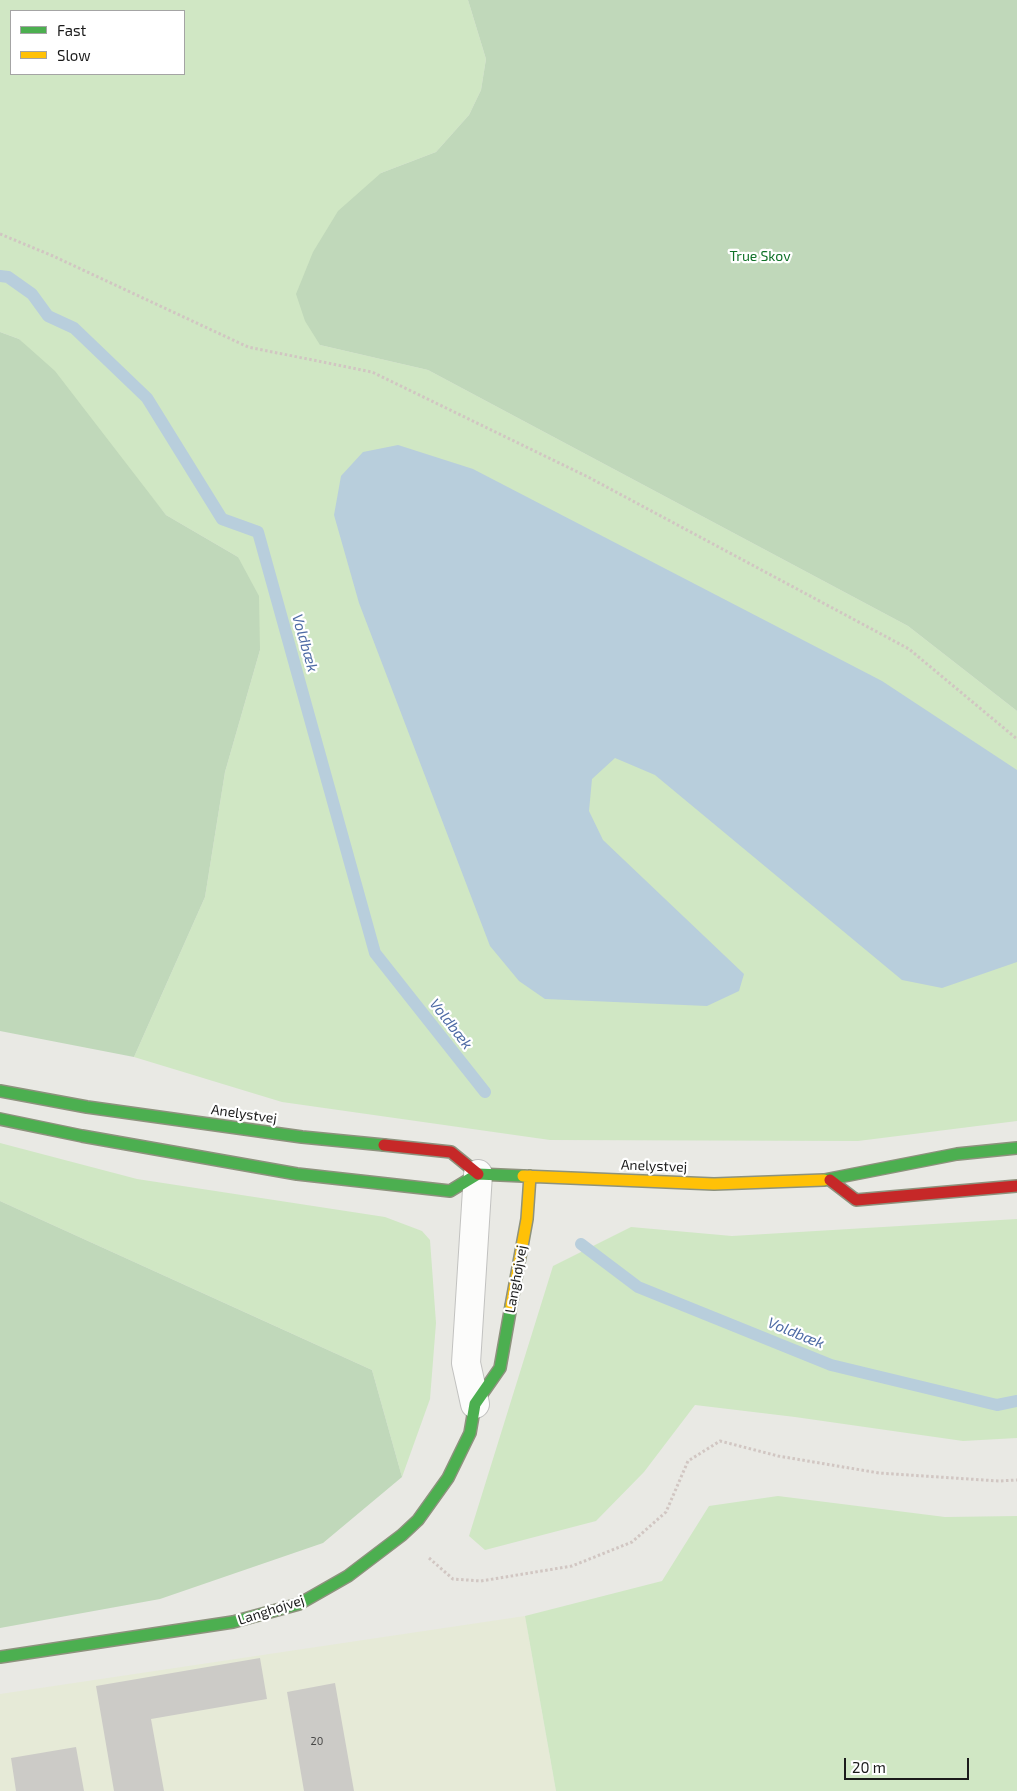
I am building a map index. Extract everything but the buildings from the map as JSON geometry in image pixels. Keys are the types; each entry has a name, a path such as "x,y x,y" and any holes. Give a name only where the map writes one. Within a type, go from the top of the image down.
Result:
{"street":[{"name":"Anelystvej","path":"0,1091 87,1106 302,1137 451,1152 478,1174 714,1184 830,1180 957,1154 1017,1148"},
{"path":"0,1119 82,1136 307,1175 450,1191 478,1174"},
{"name":"Langhøjvej","path":"0,1657 233,1622 299,1604 348,1576 402,1535 418,1520 448,1478 470,1432 475,1404 466,1363 478,1174"},
{"name":"Langhøjvej","path":"475,1404 500,1368 528,1219 530,1176"},
{"path":"830,1180 856,1200 1017,1186"}],"path":[{"path":"0,234 53,256 248,347 372,372 588,477 909,649 1017,738"},
{"path":"402,1535 454,1579 481,1581 572,1566 632,1542 666,1512 688,1461 720,1441 778,1456 879,1473 999,1481 1017,1480"}],"green space":[{"path":"0,0 468,0 486,59 481,90 469,115 436,152 381,173 320,345 428,370 908,626 1017,711 1017,1121 858,1141 550,1140 282,1102 134,1057 205,897 225,772 260,650 238,557 166,515 19,339 0,332"},
{"name":"True Skov","path":"468,0 1017,0 1017,711 908,626 428,370 320,345 305,321 296,294 313,252 338,211 381,173 436,152 469,115 481,90 486,59"},
{"path":"0,332 19,339 55,371 166,515 238,557 259,596 260,650 225,772 205,897 134,1057 0,1031"},
{"path":"0,1143 137,1179 385,1217 422,1231 430,1240 436,1323 430,1399 402,1477 372,1370 0,1201"},
{"path":"0,1201 372,1370 402,1477 323,1543 160,1599 0,1628"},
{"path":"1017,1219 1017,1438 963,1441 695,1405 644,1472 596,1521 485,1550 469,1536 553,1266 631,1227 732,1236"},
{"path":"778,1496 945,1517 1017,1516 1017,1791 556,1791 525,1616 662,1581 709,1506"},
{"path":"525,1616 556,1791 0,1791 0,1694"}],"water":[{"path":"398,445 473,469 882,681 1017,770 1017,962 942,988 902,980 655,775 615,758 592,779 589,811 603,840 744,974 739,991 707,1006 545,999 519,981 490,946 359,603 334,515 341,476 363,452"}],"waterway":[{"name":"Voldbæk","path":"0,276 8,277 32,294 48,316 74,328 147,398 222,519 258,532 375,953 485,1092"},
{"name":"Voldbæk","path":"581,1244 638,1287 831,1365 997,1405 1017,1401"}],"traffic: fast":[{"path":"0,1091 87,1107 302,1137 384,1145"},
{"path":"0,1119 82,1136 297,1174 450,1191 478,1174 523,1176"},
{"path":"824,1180 957,1154 1017,1148"},
{"path":"0,1657 233,1622 299,1604 348,1576 402,1535 418,1520 448,1478 470,1433 475,1404 500,1368 511,1306"}],"traffic: slow":[{"path":"523,1176 714,1184 824,1180"},
{"path":"511,1306 527,1219 530,1176"}],"traffic: jam":[{"path":"384,1145 451,1152 478,1174"},
{"path":"830,1180 856,1200 1017,1186"}]}
